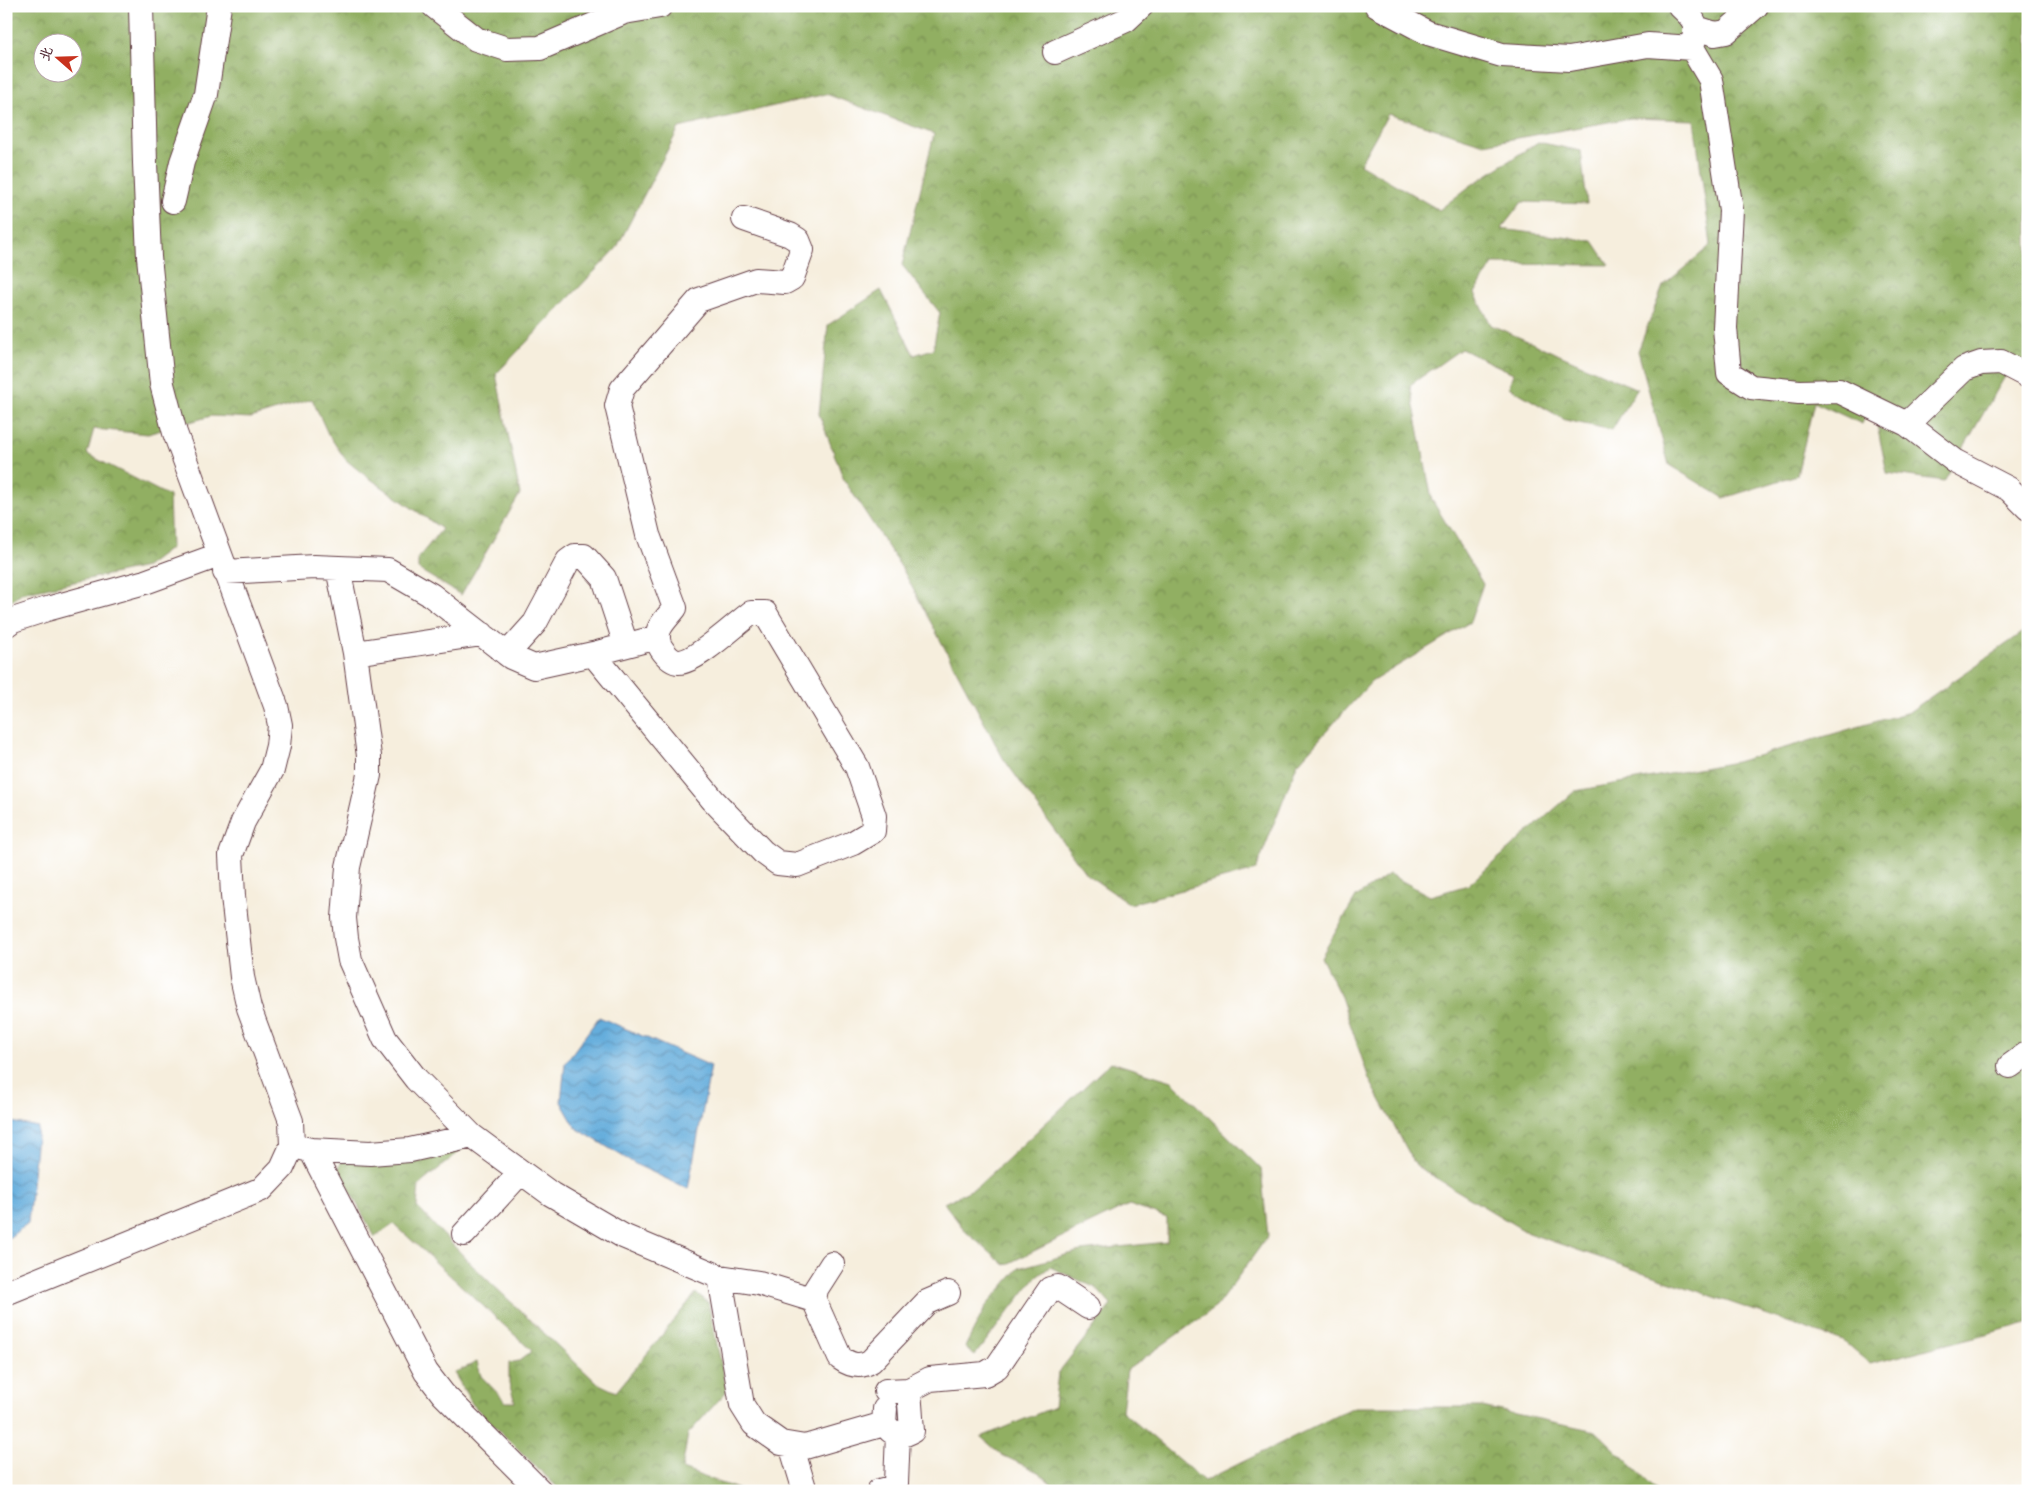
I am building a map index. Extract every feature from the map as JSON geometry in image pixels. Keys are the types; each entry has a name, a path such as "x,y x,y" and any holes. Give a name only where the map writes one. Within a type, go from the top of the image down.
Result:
{"street":[{"path":"142,6 149,257 162,384 175,433 276,706 280,725 278,746 272,770 242,822 231,855 242,977 249,1008 302,1148 426,1372 443,1394 540,1491"},
{"path":"173,201 182,162 206,94 219,6"},
{"path":"434,6 476,39 507,49 540,48 624,12 660,6"},
{"path":"1055,52 1126,20 1141,6"},
{"path":"1377,6 1428,33 1502,55 1569,59 1726,32 1756,6"},
{"path":"1680,6 1691,17 1694,38 1711,80 1731,210 1725,328 1729,373 1751,386 1799,392 1839,391 1906,424 1955,461 2009,489 2028,508"},
{"path":"593,654 714,800 763,852 778,863 797,865 853,842 873,831 874,816 857,767 765,613 752,612 691,660 677,662 668,658 660,647 659,626 674,608 648,535 617,406 622,389 699,300 756,280 786,282 792,278 802,250 798,240 790,235 744,219"},
{"path":"1906,424 1964,369 1981,362 2001,362 2028,376"},
{"path":"507,654 535,622 568,561 575,556 584,556 604,578 626,645"},
{"path":"6,625 13,620 47,609 222,563 388,570 431,595 507,654 534,667 593,654 658,636"},
{"path":"338,568 354,653 370,775 348,867 344,918 350,960 385,1039 416,1080 472,1136 551,1194 623,1236 720,1277 759,1283 814,1300"},
{"path":"354,653 482,634"},
{"path":"6,1293 262,1189 302,1148 370,1153 410,1150 472,1136"},
{"path":"464,1234 521,1172"},
{"path":"832,1264 816,1289 814,1300 840,1358 847,1363 863,1366 879,1381 886,1391 896,1483 890,1488 879,1491"},
{"path":"720,1277 742,1405 754,1424 781,1443 805,1447 891,1429 903,1435 912,1431 909,1390"},
{"path":"886,1391 909,1390 930,1379 985,1374 997,1367 1050,1288 1058,1287 1088,1307"},
{"path":"863,1366 871,1361 926,1302 948,1293"},
{"path":"791,1445 806,1491"}],"green space":[{"path":"6,6 2028,6 2028,372 2007,373 1944,481 1887,473 1872,401 1862,424 1814,402 1797,475 1724,498 1669,465 1638,351 1663,286 1711,245 1694,120 1631,118 1484,144 1388,114 1360,164 1439,210 1470,186 1538,142 1581,151 1587,204 1522,202 1501,229 1593,241 1609,265 1493,264 1475,293 1491,325 1637,389 1612,430 1565,420 1509,387 1513,373 1461,349 1410,385 1432,500 1483,584 1470,622 1371,682 1297,764 1256,870 1130,904 1086,874 1003,758 903,570 844,480 819,414 828,325 881,290 914,355 933,349 940,313 902,265 934,134 826,94 679,128 616,249 496,374 520,494 461,595 418,569 418,558 442,529 346,460 328,434 312,399 251,418 211,416 148,434 94,429 87,454 169,496 171,548 146,567 21,593 6,606"},
{"path":"2028,629 2028,1323 1870,1364 1843,1341 1528,1233 1416,1166 1369,1079 1341,997 1321,957 1356,897 1389,874 1430,896 1468,885 1575,791 1736,762 1909,712"},
{"path":"1111,1062 1172,1081 1261,1169 1268,1236 1216,1307 1127,1370 1122,1411 1204,1481 1354,1407 1482,1407 1596,1431 1658,1491 1052,1491 1054,1486 1038,1472 1002,1455 981,1437 1054,1407 1058,1373 1111,1305 1096,1288 1050,1267 1035,1278 975,1355 965,1347 986,1306 1019,1268 1080,1251 1167,1242 1167,1218 1129,1205 1005,1265 966,1232 944,1203 977,1187"},
{"path":"466,1146 419,1185 417,1207 475,1268 597,1383 616,1392 696,1293 708,1302 727,1391 688,1434 682,1469 743,1491 561,1491 473,1405 454,1373 477,1362 481,1376 506,1402 515,1402 509,1384 509,1363 519,1361 532,1351 394,1224 375,1237 338,1169 342,1161"}],"water":[{"path":"599,1017 711,1066 688,1189 637,1165 576,1128 561,1102 565,1063"},
{"path":"6,1121 38,1127 28,1223 6,1240"}]}
